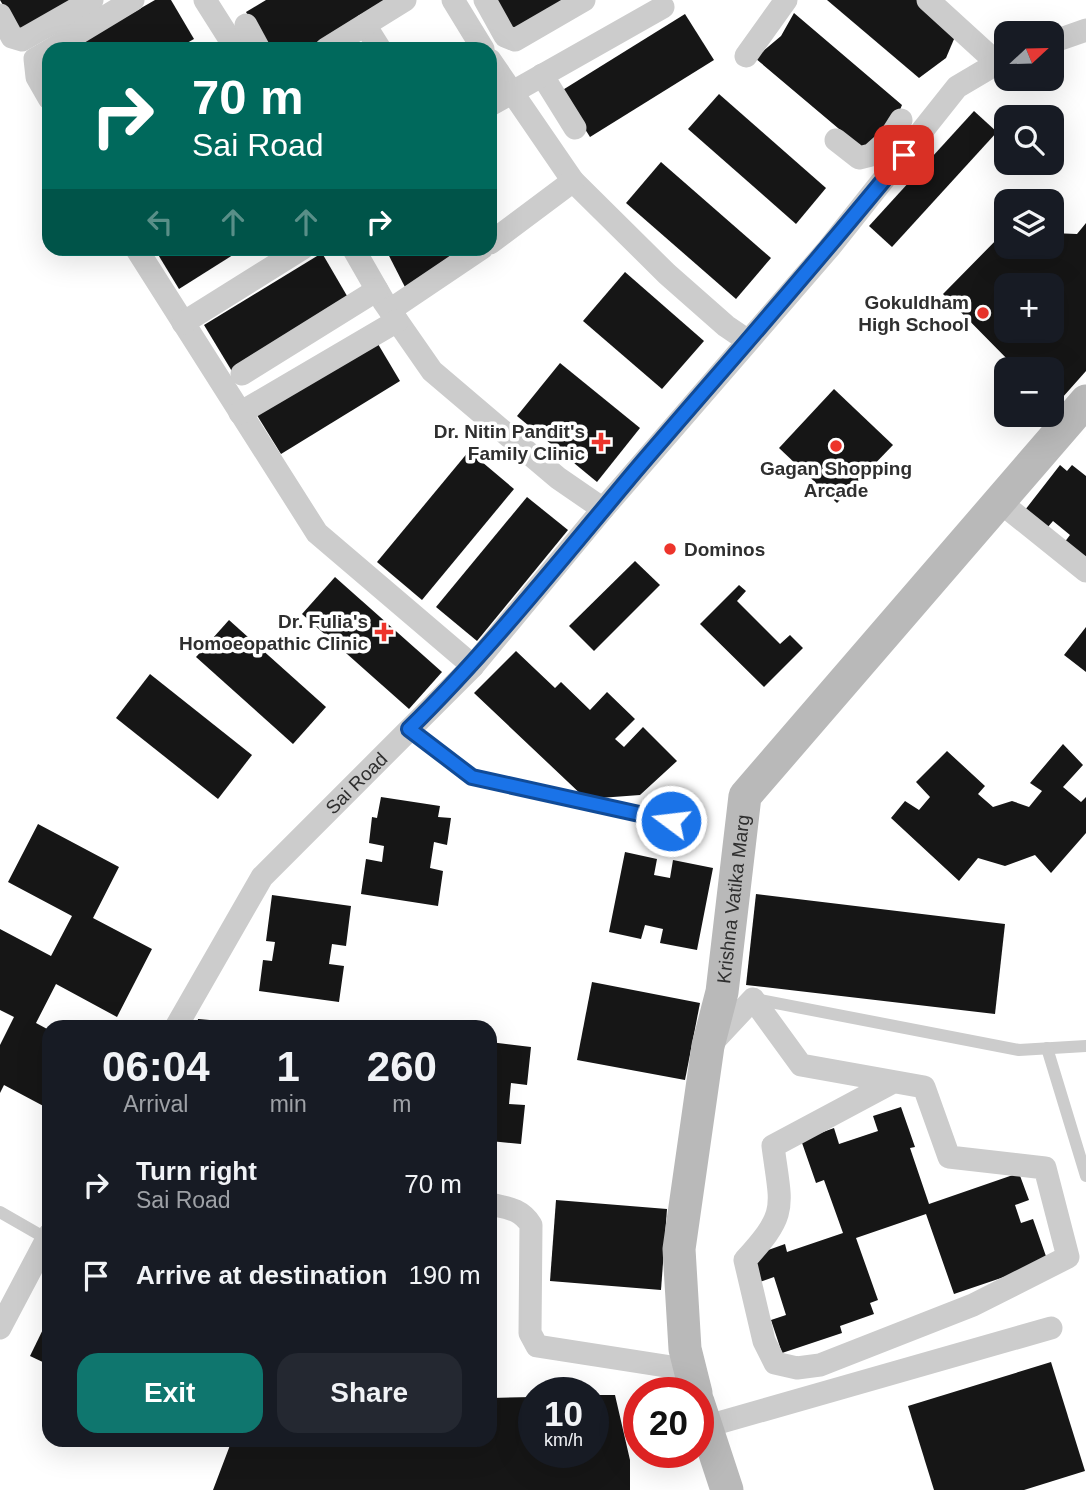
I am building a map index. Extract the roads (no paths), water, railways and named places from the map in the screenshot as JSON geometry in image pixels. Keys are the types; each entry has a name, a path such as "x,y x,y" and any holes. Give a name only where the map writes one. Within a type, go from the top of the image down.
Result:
{"street":[{"path":"0,15 12,37 22,40 92,0"},
{"path":"64,42 133,0"},
{"path":"337,42 405,0"},
{"path":"453,0 479,42"},
{"path":"485,0 505,36 515,40 584,0"},
{"path":"746,56 786,0"},
{"path":"928,0 994,54"},
{"path":"207,1 232,42"},
{"path":"497,101 663,7"},
{"path":"365,24 376,42"},
{"path":"246,25 255,42"},
{"path":"1064,38 1086,30"},
{"path":"42,55 35,59 37,78 42,86"},
{"name":"Sai Road","path":"180,1020 262,877 473,666 603,509 829,248 898,138 957,87 994,64"},
{"path":"497,70 573,181 667,274 726,326 748,341"},
{"path":"542,75 575,128"},
{"path":"836,140 859,158 871,155 898,138"},
{"path":"497,235 573,181"},
{"path":"141,256 317,533 473,666"},
{"path":"183,323 290,256"},
{"path":"358,256 377,290 432,371 558,478 603,509"},
{"path":"240,413 394,316 470,256"},
{"path":"242,374 377,290"},
{"name":"Krishna Vatika Marg","path":"692,1377 685,1349 679,1250 708,1046 738,995 745,796 1086,401"},
{"path":"1000,502 1086,572"},
{"path":"738,995 801,1065 924,1087 950,1157 1045,1168 1068,1257 973,1305 820,1365 797,1368 775,1363 764,1341 745,1260 773,1229 780,1204 773,1146 891,1083"},
{"path":"497,1206 514,1209 525,1215 531,1224 530,1333 537,1346 671,1377"},
{"path":"0,1328 42,1248"},
{"path":"714,1412 1051,1328"},
{"path":"714,1452 727,1490"}],"lane":[{"path":"409,729 472,777 671,821"},
{"path":"738,995 1019,1050 1086,1046"},
{"path":"1047,1048 1086,1175"},
{"path":"0,1212 42,1234"}],"place":[{"name":"Gokuldham High School","path":"983,313"},
{"name":"Dr. Nitin Pandit's Family Clinic","path":"601,442"},
{"name":"Gagan Shopping Arcade","path":"836,446"},
{"name":"Dominos","path":"670,549"},
{"name":"Dr. Fulia's Homoeopathic Clinic","path":"384,632"}]}
